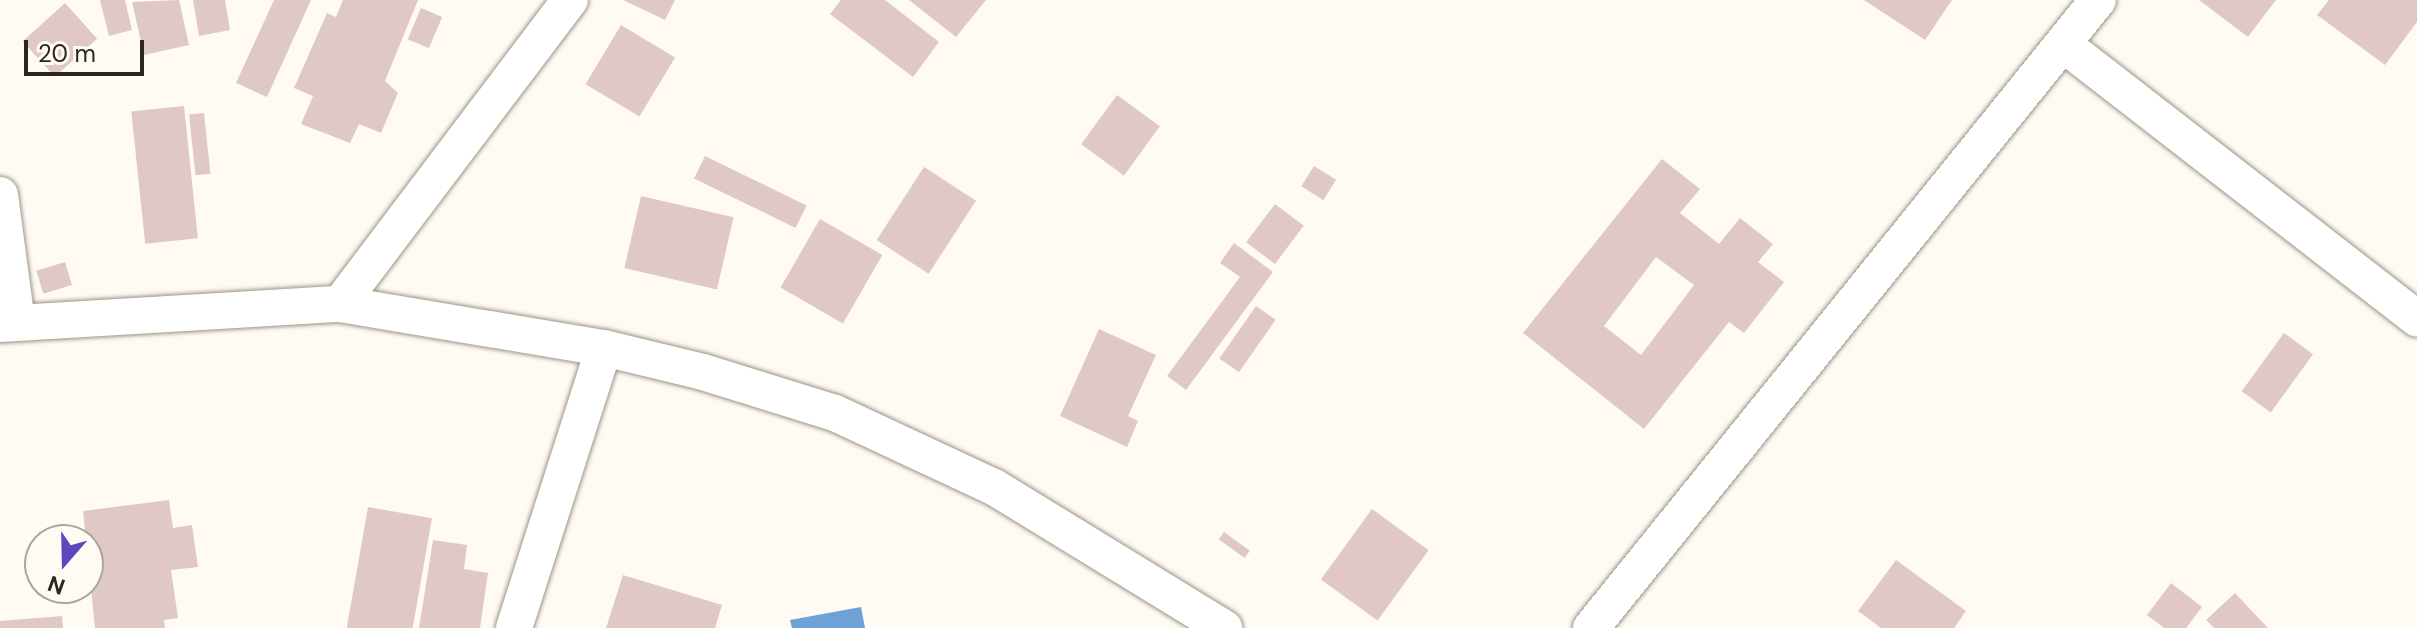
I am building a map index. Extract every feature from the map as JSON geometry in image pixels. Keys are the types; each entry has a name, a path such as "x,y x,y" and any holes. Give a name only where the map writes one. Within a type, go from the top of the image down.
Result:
{"street":[{"path":"340,304 570,0"},
{"path":"1591,628 2098,0"},
{"path":"2063,44 2417,319"},
{"path":"0,195 9,323 340,304 604,348 835,413 994,487 1224,628"},
{"path":"514,628 604,348"}],"water":[{"path":"861,607 865,628 792,628 790,620"}],"building":[{"path":"100,0 125,0 132,30 109,36"},
{"path":"179,0 189,45 144,55 132,2"},
{"path":"193,0 225,0 230,30 199,36"},
{"path":"274,0 311,0 267,97 236,83"},
{"path":"343,0 418,0 385,81 398,93 381,133 359,124 350,143 301,124 313,96 294,88 327,13 336,17"},
{"path":"623,0 675,0 665,20"},
{"path":"841,0 885,0 939,42 913,77 830,14"},
{"path":"909,0 986,0 956,37"},
{"path":"1864,0 1952,0 1925,40"},
{"path":"2199,0 2276,0 2248,37"},
{"path":"2329,0 2417,0 2417,22 2385,65 2317,15"},
{"path":"65,3 97,39 55,77 23,41"},
{"path":"421,8 442,17 429,48 408,39"},
{"path":"621,25 675,57 639,117 585,84"},
{"path":"1117,95 1160,126 1124,176 1081,144"},
{"path":"184,106 198,238 145,244 131,112"},
{"path":"204,113 210,174 195,175 189,115"},
{"path":"705,156 807,206 796,228 694,178"},
{"path":"1662,159 1700,189 1680,213 1719,244 1740,218 1773,244 1758,262 1784,282 1744,333 1729,322 1644,429 1523,333","holes":["1656,257 1694,285 1641,355 1604,326"]},
{"path":"1314,166 1336,180 1323,200 1301,186"},
{"path":"924,167 976,201 929,274 877,240"},
{"path":"641,196 734,217 717,289 624,268"},
{"path":"1275,204 1304,226 1275,264 1246,242"},
{"path":"820,219 882,255 843,323 780,287"},
{"path":"1234,243 1273,272 1186,390 1167,376 1240,277 1220,263"},
{"path":"65,262 72,285 43,294 36,271"},
{"path":"1256,306 1276,320 1239,372 1219,358"},
{"path":"1099,329 1156,355 1128,416 1138,421 1127,447 1060,416"},
{"path":"2284,333 2313,354 2271,412 2242,391"},
{"path":"169,500 173,528 192,525 198,567 171,570 178,618 164,620 165,628 95,628 93,604 104,604 104,524 84,524 83,511"},
{"path":"368,507 432,518 413,628 347,628"},
{"path":"1372,509 1429,550 1377,621 1321,579"},
{"path":"1224,532 1250,551 1245,558 1219,539"},
{"path":"433,540 467,545 464,569 488,573 480,628 419,628"},
{"path":"1896,560 1966,611 1954,628 1881,628 1858,611"},
{"path":"623,575 722,605 715,628 606,628"},
{"path":"2171,583 2202,607 2186,628 2164,628 2147,615"},
{"path":"2235,593 2268,628 2214,628 2206,620"},
{"path":"62,616 63,628 0,628 0,621"}]}
